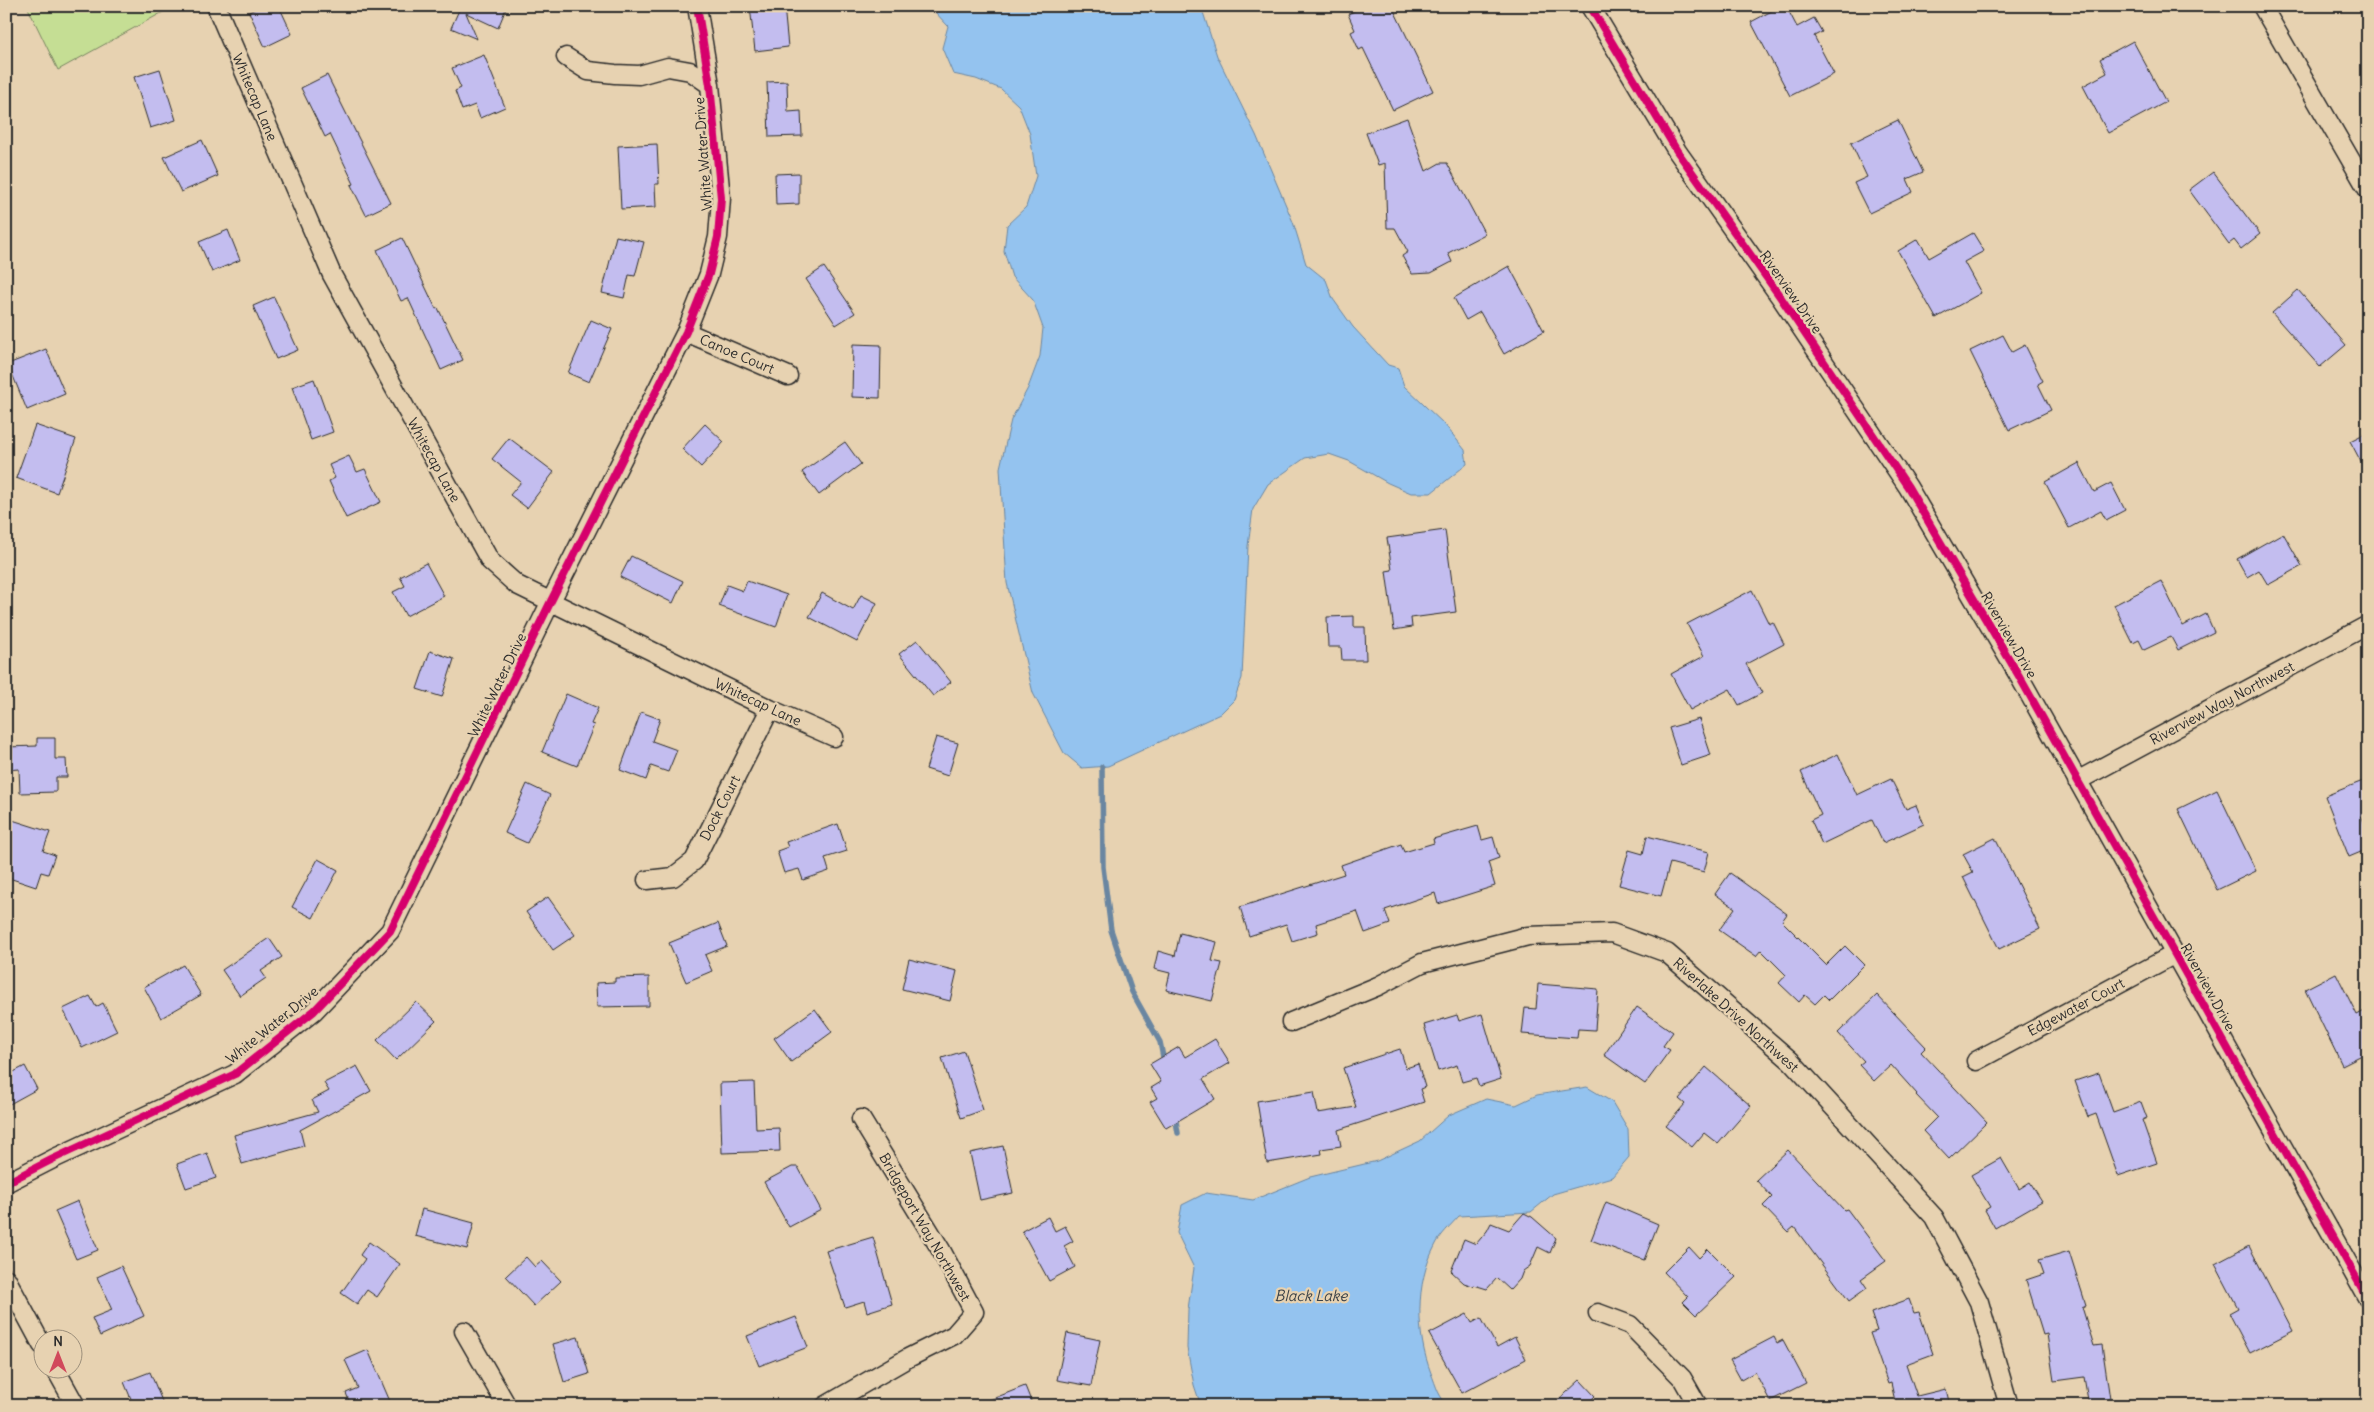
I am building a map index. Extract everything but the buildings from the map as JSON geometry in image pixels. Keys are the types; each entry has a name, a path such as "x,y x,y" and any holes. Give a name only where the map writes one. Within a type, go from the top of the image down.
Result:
{"street":[{"name":"Whitecap Lane","path":"216,6 332,275 490,561 517,585 770,709 834,737"},
{"name":"White Water Drive","path":"6,1183 235,1074 314,1011 390,931 551,601 686,332 709,274 718,237 721,198 710,85 697,6"},
{"name":"Riverview Drive","path":"1590,6 1677,151 1781,298 1908,487 2019,676 2368,1299"},
{"path":"2262,6 2368,190"},
{"path":"566,56 588,70 615,74 639,75 668,67 690,71 710,85"},
{"name":"Canoe Court","path":"686,332 788,376"},
{"name":"Riverview Way Northwest","path":"2077,780 2368,625"},
{"name":"Dock Court","path":"647,880 672,877 694,861 770,709"},
{"name":"Riverlake Drive Northwest","path":"1291,1022 1378,986 1422,963 1528,936 1612,933 1667,953 1791,1061 1934,1217 1979,1302 2009,1406"},
{"name":"Edgewater Court","path":"1976,1061 2175,954"},
{"name":"Bridgeport Way Northwest","path":"825,1406 908,1358 954,1335 974,1312 941,1250 861,1119"},
{"path":"6,1278 34,1330"},
{"path":"1598,1313 1630,1325 1682,1378 1698,1406"},
{"path":"464,1331 507,1406"},
{"path":"62,1380 76,1406"}],"green space":[{"path":"27,6 174,6 58,70"}],"water":[{"path":"924,6 1201,6 1217,56 1256,135 1293,222 1306,264 1326,280 1333,299 1353,327 1388,365 1398,368 1404,386 1445,425 1465,450 1467,464 1431,493 1411,493 1388,483 1349,461 1329,454 1305,458 1268,484 1253,509 1248,546 1242,678 1234,700 1220,714 1108,766 1082,768 1064,753 1033,693 1007,583 1000,468 1011,420 1028,388 1040,356 1043,328 1033,300 1012,277 1004,251 1007,225 1026,207 1036,176 1030,134 1019,106 1001,89 976,79 953,74 942,48 948,26 934,11"},
{"name":"Black Lake","path":"1587,1087 1612,1102 1628,1129 1629,1157 1612,1177 1553,1194 1531,1212 1459,1216 1440,1238 1428,1261 1421,1293 1420,1326 1422,1342 1438,1392 1450,1406 1201,1406 1194,1385 1187,1348 1188,1309 1194,1268 1177,1233 1182,1205 1206,1193 1253,1200 1310,1177 1377,1161 1420,1141 1449,1115 1486,1099 1516,1105 1537,1095"}],"waterway":[{"path":"1102,767 1103,867 1111,930 1132,992 1160,1042 1164,1062"},
{"path":"1175,1115 1178,1133"}],"cycle path":[{"path":"6,1183 235,1074 314,1011 390,931 551,601 686,332 709,274 718,237 721,198 710,85 697,6"},
{"path":"1590,6 1677,151 1781,298 1908,487 2019,676 2368,1299"}]}
